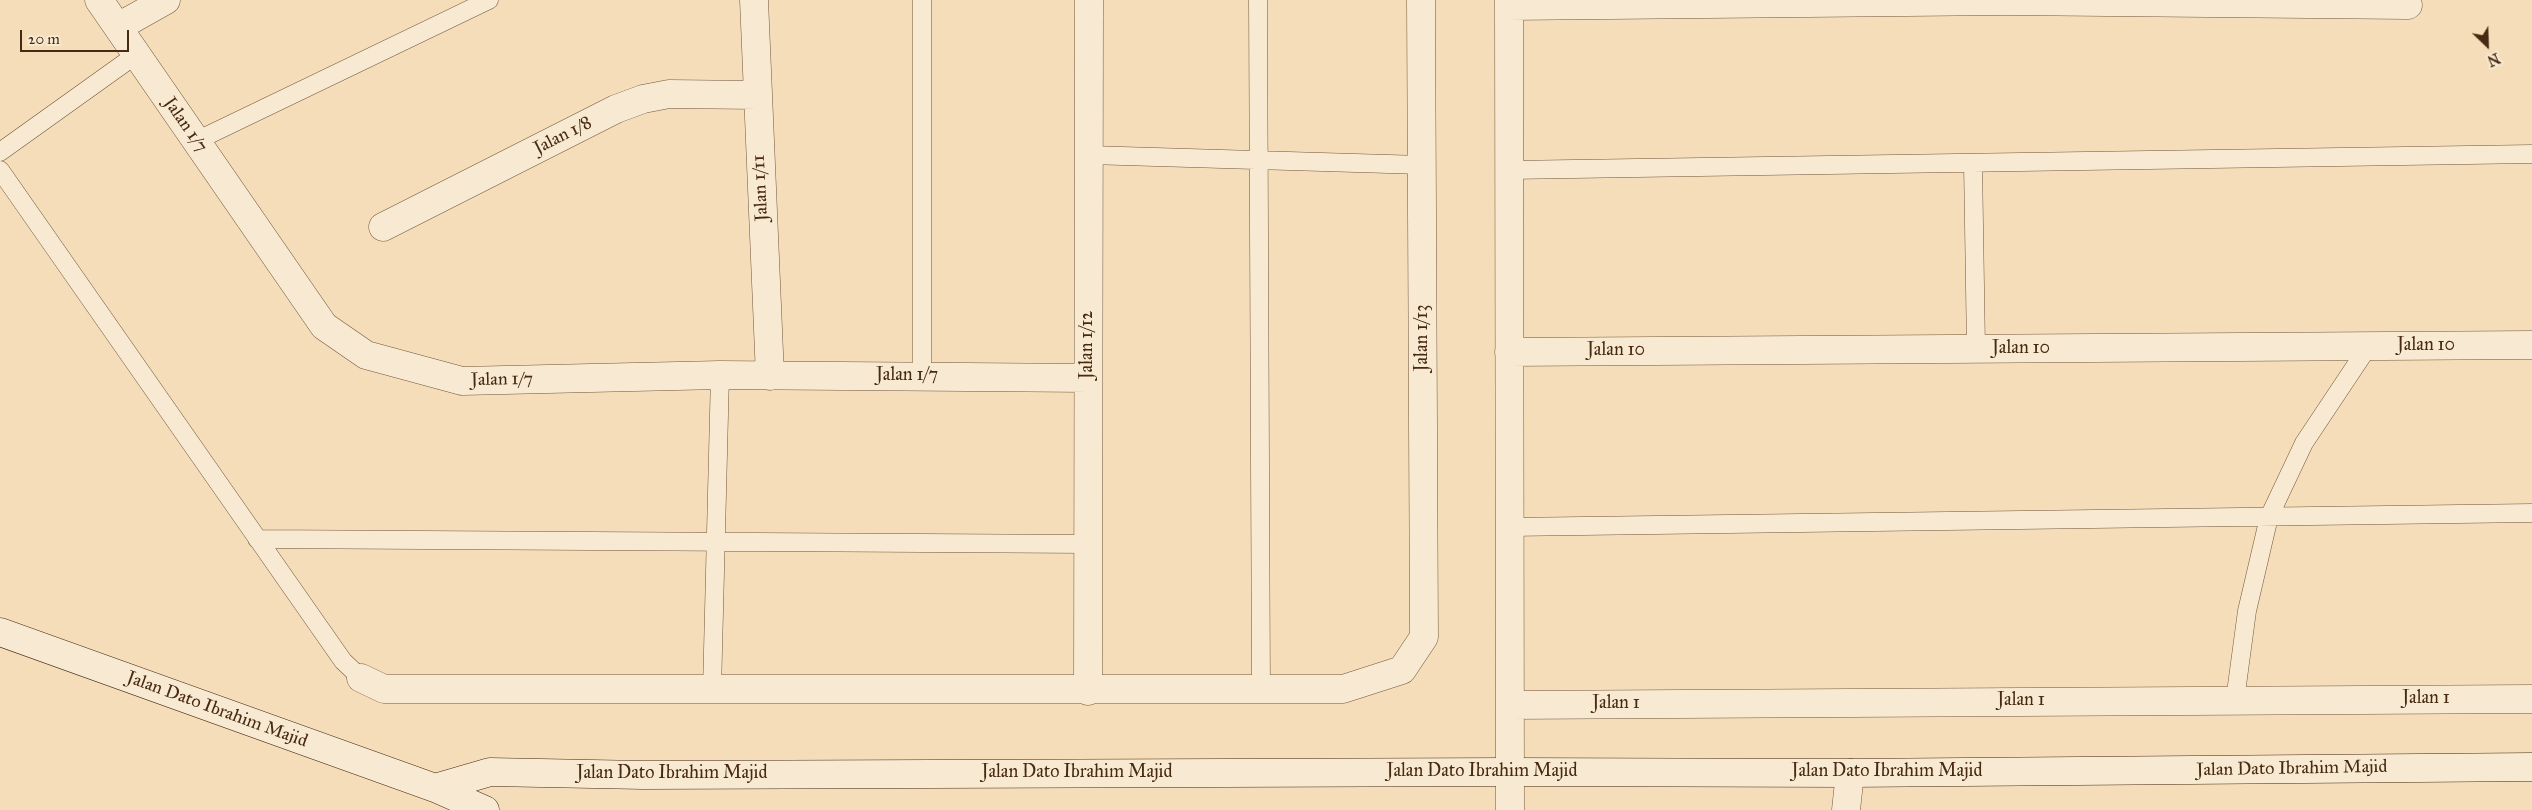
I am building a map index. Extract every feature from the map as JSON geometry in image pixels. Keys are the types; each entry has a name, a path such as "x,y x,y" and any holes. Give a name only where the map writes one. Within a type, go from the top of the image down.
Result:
{"street":[{"name":"Jalan 1/7","path":"99,0 324,326 366,355 462,381 720,375 1088,378"},
{"path":"118,27 166,0"},
{"name":"Jalan 1/11","path":"754,0 770,376"},
{"name":"Jalan 1/12","path":"1088,691 1089,0"},
{"name":"Jalan 1/13","path":"1261,690 1343,690 1402,670 1424,637 1421,0"},
{"path":"1510,810 1509,3 2006,0 2408,5"},
{"name":"Jalan 1/8","path":"383,227 616,109 643,99 669,94 757,95"},
{"name":"Jalan 10","path":"1509,352 2532,345"},
{"name":"Jalan Dato Ibrahim Majid","path":"0,632 435,788 485,810"},
{"path":"361,678 384,690 1261,690"},
{"name":"Jalan 1","path":"1510,705 2532,699"},
{"name":"Jalan Dato Ibrahim Majid","path":"435,788 490,772 653,775 1510,772 1850,773 2532,767"},
{"path":"1846,810 1850,773"}],"lane":[{"path":"196,141 489,0"},
{"path":"922,0 922,376"},
{"path":"1258,0 1261,690"},
{"path":"0,152 136,54"},
{"path":"1509,170 2532,154"},
{"path":"1088,155 1422,164"},
{"path":"1973,163 1976,349"},
{"path":"0,170 343,661 361,678"},
{"path":"2235,700 2247,611 2269,517 2304,443 2368,347"},
{"path":"712,690 720,375"},
{"path":"1510,527 2532,513"},
{"path":"257,539 1088,544"}]}
